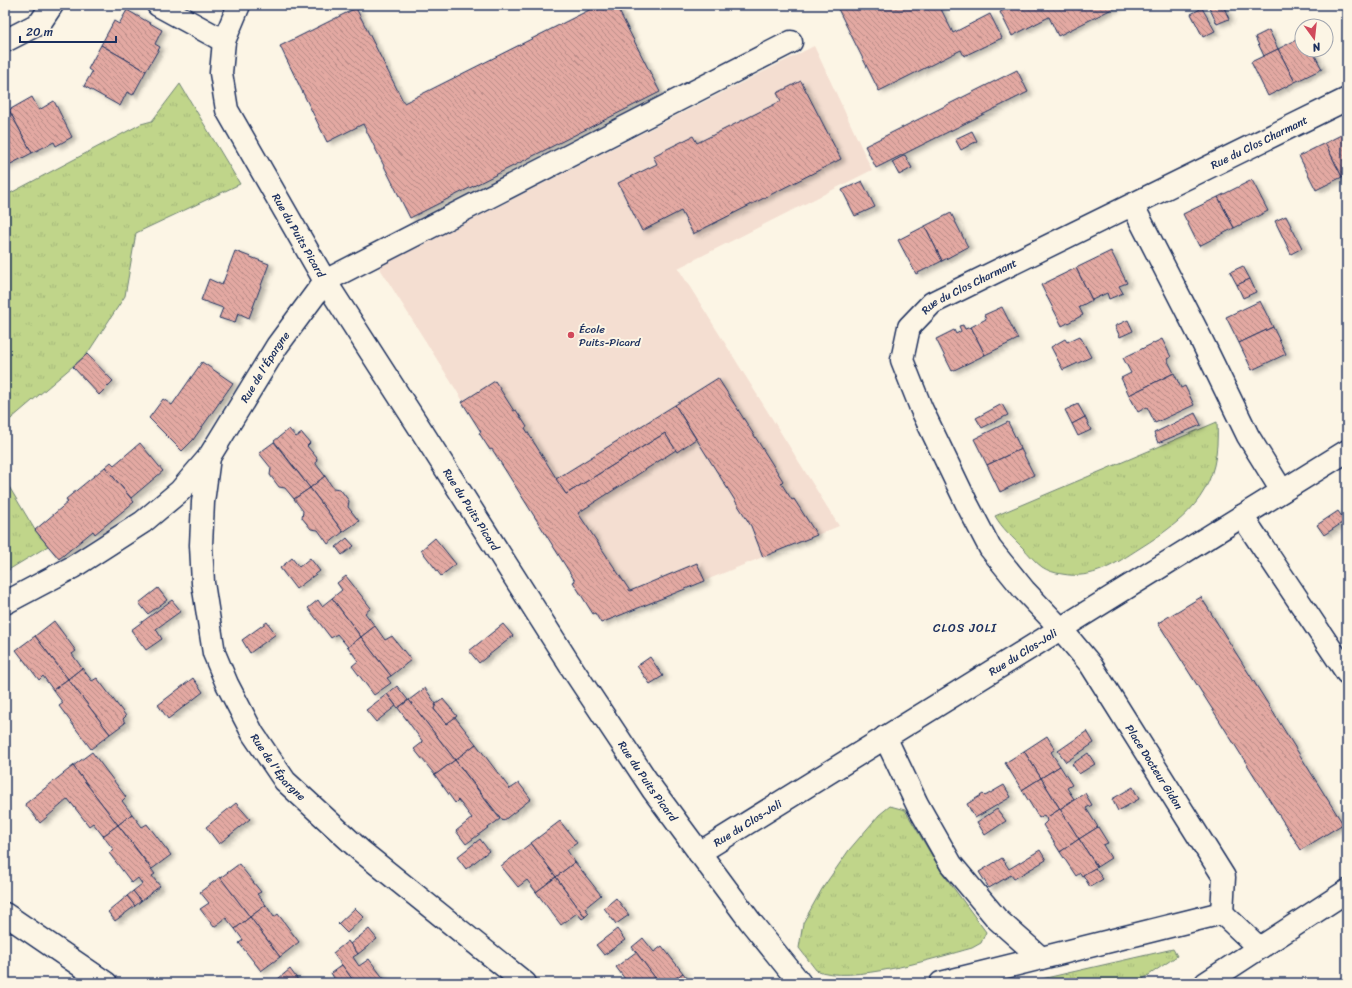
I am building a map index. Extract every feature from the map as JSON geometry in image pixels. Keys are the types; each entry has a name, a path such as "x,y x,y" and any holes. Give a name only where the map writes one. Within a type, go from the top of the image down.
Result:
{"street":[{"path":"5,41 40,23 52,5"},
{"path":"158,5 224,41"},
{"name":"Rue du Puits Picard","path":"239,5 224,41 221,73 228,110 325,281 424,433 573,670 653,790 750,921 800,983"},
{"path":"325,281 791,42"},
{"name":"Rue du Clos Charmant","path":"1061,629 1024,590 990,548 921,408 902,360 908,327 932,303 1133,206 1347,99"},
{"path":"1133,206 1198,333 1248,436 1282,491"},
{"name":"Rue de l'Épargne","path":"5,603 73,567 143,522 180,492 209,457 277,346 325,281"},
{"name":"Rue du Clos-Joli","path":"699,853 1347,451"},
{"name":"Rue de l'Épargne","path":"209,457 202,516 201,545 203,583 214,653 227,684 253,734 285,781 361,851 525,983"},
{"path":"1242,516 1347,673"},
{"name":"Place Docteur Gidon","path":"1061,629 1091,665 1224,878 1222,913"},
{"path":"886,737 916,804 951,864 997,919 1041,958"},
{"path":"1206,983 1347,891"},
{"path":"941,983 1222,913 1259,948"},
{"path":"5,914 106,983"}],"shaded area":[{"name":"École Puits-Picard","path":"814,46 872,170 678,268 839,526 601,623 595,614 593,614 573,582 575,581 492,449 490,450 479,433 481,432 463,401 379,267"}],"green space":[{"path":"180,84 240,184 136,233 125,296 87,354 5,424 5,196 141,124 152,121"},
{"path":"1217,422 1217,445 1214,465 1208,482 1200,497 1189,511 1175,524 1113,565 1094,573 1084,575 1057,573 1047,570 1037,563 1011,536 995,516"},
{"path":"5,480 35,530 48,546 5,572"},
{"path":"890,806 905,810 941,871 986,932 981,943 972,948 916,963 870,972 849,974 831,974 816,970 799,948 803,923 822,889 849,850 879,815"},
{"path":"1173,949 1177,956 1137,983 1024,983"}],"building":[{"path":"599,5 616,5 660,92 410,218 363,124 327,142 280,46 356,8 404,103"},
{"path":"836,5 939,5 953,33 990,14 1002,38 964,56 961,50 879,91"},
{"path":"1014,5 1120,5 1058,36 1049,17 1012,36 1000,12"},
{"path":"1208,5 1223,5 1229,19 1217,24"},
{"path":"1202,8 1215,31 1203,37 1191,14"},
{"path":"127,10 162,30 155,44 160,47 146,71 101,45 114,21 119,24"},
{"path":"1269,30 1278,49 1264,56 1255,37"},
{"path":"1294,41 1294,58 1316,58 1322,69 1295,82 1278,49"},
{"path":"101,45 146,71 133,95 127,92 120,106 84,86 92,72 88,69"},
{"path":"1278,49 1295,82 1268,96 1251,62"},
{"path":"1017,70 1028,92 876,168 865,146"},
{"path":"801,81 841,159 693,234 681,211 642,231 618,183 657,164 653,156 693,136 697,143 781,101 777,93"},
{"path":"32,97 39,110 54,101 72,137 56,146 54,142 32,153 9,110"},
{"path":"9,110 32,153 5,167 5,112"},
{"path":"972,131 977,141 961,150 955,139"},
{"path":"1347,132 1347,174 1342,177 1325,143"},
{"path":"1325,143 1342,177 1316,190 1299,156"},
{"path":"905,155 912,168 899,175 892,162"},
{"path":"1252,180 1268,211 1234,228 1218,197"},
{"path":"862,181 875,207 855,216 842,190"},
{"path":"1218,197 1234,228 1199,246 1183,214"},
{"path":"951,213 968,247 942,261 925,226"},
{"path":"1286,216 1302,248 1291,254 1275,221"},
{"path":"925,226 942,261 916,274 898,240"},
{"path":"235,251 269,264 249,318 238,313 235,323 219,318 223,308 201,300 209,279 222,285"},
{"path":"1111,251 1127,283 1119,286 1123,293 1109,299 1107,293 1092,300 1076,268"},
{"path":"1243,266 1250,279 1237,285 1230,272"},
{"path":"1076,268 1092,300 1079,307 1083,315 1062,326 1041,285"},
{"path":"1250,279 1256,292 1243,298 1237,285"},
{"path":"1260,301 1273,327 1239,343 1226,317"},
{"path":"1002,307 1018,339 985,355 971,327 986,319 984,315"},
{"path":"1128,320 1133,331 1120,337 1115,326"},
{"path":"963,325 965,329 971,327 985,355 952,371 936,339 954,330 956,334 961,331 959,326"},
{"path":"1273,327 1286,354 1252,370 1239,343"},
{"path":"1080,336 1091,357 1063,370 1051,347 1065,339 1067,342"},
{"path":"1162,339 1171,357 1167,359 1174,373 1129,395 1121,378 1131,373 1123,358"},
{"path":"87,354 113,381 99,395 73,367"},
{"path":"202,362 233,383 193,440 182,451 149,418 163,399 172,405"},
{"path":"1174,373 1181,388 1185,386 1194,405 1155,423 1147,407 1138,412 1129,395"},
{"path":"718,378 783,481 781,483 792,500 794,499 817,535 763,557 751,526 675,405"},
{"path":"495,381 514,411 516,410 527,427 525,428 566,494 665,433 676,450 578,513 630,591 697,563 705,581 601,623 595,613 593,614 573,582 575,581 492,449 490,450 479,433 481,432 462,402"},
{"path":"1002,404 1008,415 982,428 976,418"},
{"path":"1078,404 1085,417 1072,424 1065,410"},
{"path":"675,405 696,439 677,452 665,433 566,494 556,479"},
{"path":"1195,413 1201,425 1158,443 1154,433"},
{"path":"1085,417 1091,430 1078,436 1072,424"},
{"path":"1008,422 1021,449 987,465 974,439"},
{"path":"289,429 296,437 302,433 310,443 307,446 317,458 316,464 325,476 310,488 274,441"},
{"path":"274,442 310,488 294,499 285,488 279,487 270,475 271,468 259,453"},
{"path":"140,443 163,471 131,498 105,467 111,462 114,465"},
{"path":"1021,449 1034,475 1000,492 987,465"},
{"path":"105,467 134,502 95,534 93,531 59,559 35,530 68,502 66,499"},
{"path":"325,476 333,488 340,489 349,501 348,507 359,521 343,532 310,488"},
{"path":"310,488 343,532 328,544 318,530 311,529 302,518 303,511 294,499"},
{"path":"1338,511 1345,521 1324,535 1317,525"},
{"path":"347,538 354,546 342,555 336,547"},
{"path":"435,538 456,564 441,576 421,550"},
{"path":"292,558 299,567 310,558 320,571 296,589 280,568"},
{"path":"346,576 371,608 365,613 375,626 361,637 332,598 342,590 337,583"},
{"path":"158,588 167,600 148,614 139,603"},
{"path":"1201,597 1343,824 1301,850 1158,623"},
{"path":"332,598 361,637 348,647 337,634 331,638 308,608 318,600 322,606"},
{"path":"172,600 181,611 156,629 162,639 146,650 131,630"},
{"path":"54,621 76,651 72,654 82,668 68,679 35,636"},
{"path":"267,622 276,634 250,653 242,640"},
{"path":"503,624 513,636 479,663 469,651"},
{"path":"375,626 385,640 392,636 411,660 391,676 361,637"},
{"path":"35,636 68,679 53,690 43,676 39,680 16,650"},
{"path":"361,637 391,676 387,678 391,683 374,695 352,666 358,661 348,647"},
{"path":"650,657 663,676 650,684 637,666"},
{"path":"82,668 92,681 97,678 126,716 123,719 125,723 110,734 68,679"},
{"path":"193,678 203,692 168,719 158,705"},
{"path":"68,679 110,734 91,749 59,706 63,703 53,690"},
{"path":"397,686 408,700 398,708 387,694"},
{"path":"425,688 436,704 434,709 446,724 455,717 476,744 455,760 409,700"},
{"path":"387,694 396,706 376,722 366,710"},
{"path":"443,699 457,716 446,724 434,709 436,704"},
{"path":"409,700 455,760 435,775 414,749 423,742 398,708"},
{"path":"1087,731 1094,743 1066,762 1058,751"},
{"path":"1047,736 1055,749 1051,752 1060,766 1041,778 1024,751"},
{"path":"476,744 510,789 519,783 531,799 503,821 455,760"},
{"path":"1024,751 1041,778 1022,790 1005,763"},
{"path":"92,752 126,797 122,801 132,814 118,825 73,766"},
{"path":"1088,753 1095,764 1079,774 1072,764"},
{"path":"455,760 500,819 466,844 456,831 472,818 458,800 455,803 435,775"},
{"path":"73,766 118,825 103,836 93,823 89,826 68,799 40,823 25,804"},
{"path":"1060,766 1072,785 1067,788 1074,799 1060,809 1041,778"},
{"path":"1041,778 1060,809 1046,818 1044,815 1039,818 1022,790"},
{"path":"1004,785 1011,797 975,818 967,804 983,794 985,796"},
{"path":"1133,787 1139,799 1118,811 1112,799"},
{"path":"1085,793 1092,805 1086,808 1098,827 1079,839 1060,809"},
{"path":"236,803 250,819 219,844 206,827"},
{"path":"997,809 1006,821 985,835 977,822"},
{"path":"1060,809 1079,839 1060,852 1043,825 1047,821 1046,818"},
{"path":"132,814 142,827 147,824 171,855 152,869 118,825"},
{"path":"560,821 577,843 567,850 575,862 556,877 531,843"},
{"path":"118,825 155,874 152,876 160,886 141,901 133,891 142,884 138,878 132,883 109,853 113,849 103,836"},
{"path":"1098,827 1108,843 1103,845 1111,858 1097,867 1079,839"},
{"path":"480,839 489,851 466,869 457,857"},
{"path":"1079,839 1097,867 1082,876 1080,873 1076,876 1060,852"},
{"path":"531,843 556,877 536,892 527,880 518,887 501,866"},
{"path":"1040,850 1046,860 1014,879 1011,875 989,888 979,872 1002,858 1009,869"},
{"path":"575,862 601,895 585,908 589,913 585,917 556,877"},
{"path":"239,864 261,892 257,894 266,905 250,917 220,878"},
{"path":"1095,868 1103,879 1090,887 1083,875"},
{"path":"220,877 250,917 235,929 226,918 214,927 200,909 209,903 200,892"},
{"path":"556,877 585,917 582,919 577,913 561,925 536,892"},
{"path":"133,891 141,901 135,906 127,896"},
{"path":"127,896 135,906 115,921 108,912"},
{"path":"616,898 629,915 616,924 604,908"},
{"path":"266,905 274,917 278,914 299,942 280,957 250,917"},
{"path":"355,908 364,917 347,933 338,924"},
{"path":"250,917 280,957 261,971 239,943 243,940 235,929"},
{"path":"369,929 377,939 358,954 350,944"},
{"path":"617,929 625,940 604,955 596,945"},
{"path":"643,938 654,952 662,946 683,973 669,983 659,983 632,947"},
{"path":"348,941 358,954 353,957 359,966 369,959 387,983 355,983 333,953"},
{"path":"636,952 659,983 628,983 616,967"},
{"path":"342,965 355,983 337,983 331,973"},
{"path":"290,969 298,980 294,983 273,983"},
{"path":"683,973 691,983 669,983"}],"place":[{"name":"École Puits-Picard","path":"571,335"}],"district":[{"name":"CLOS JOLI","path":"965,628"}]}
